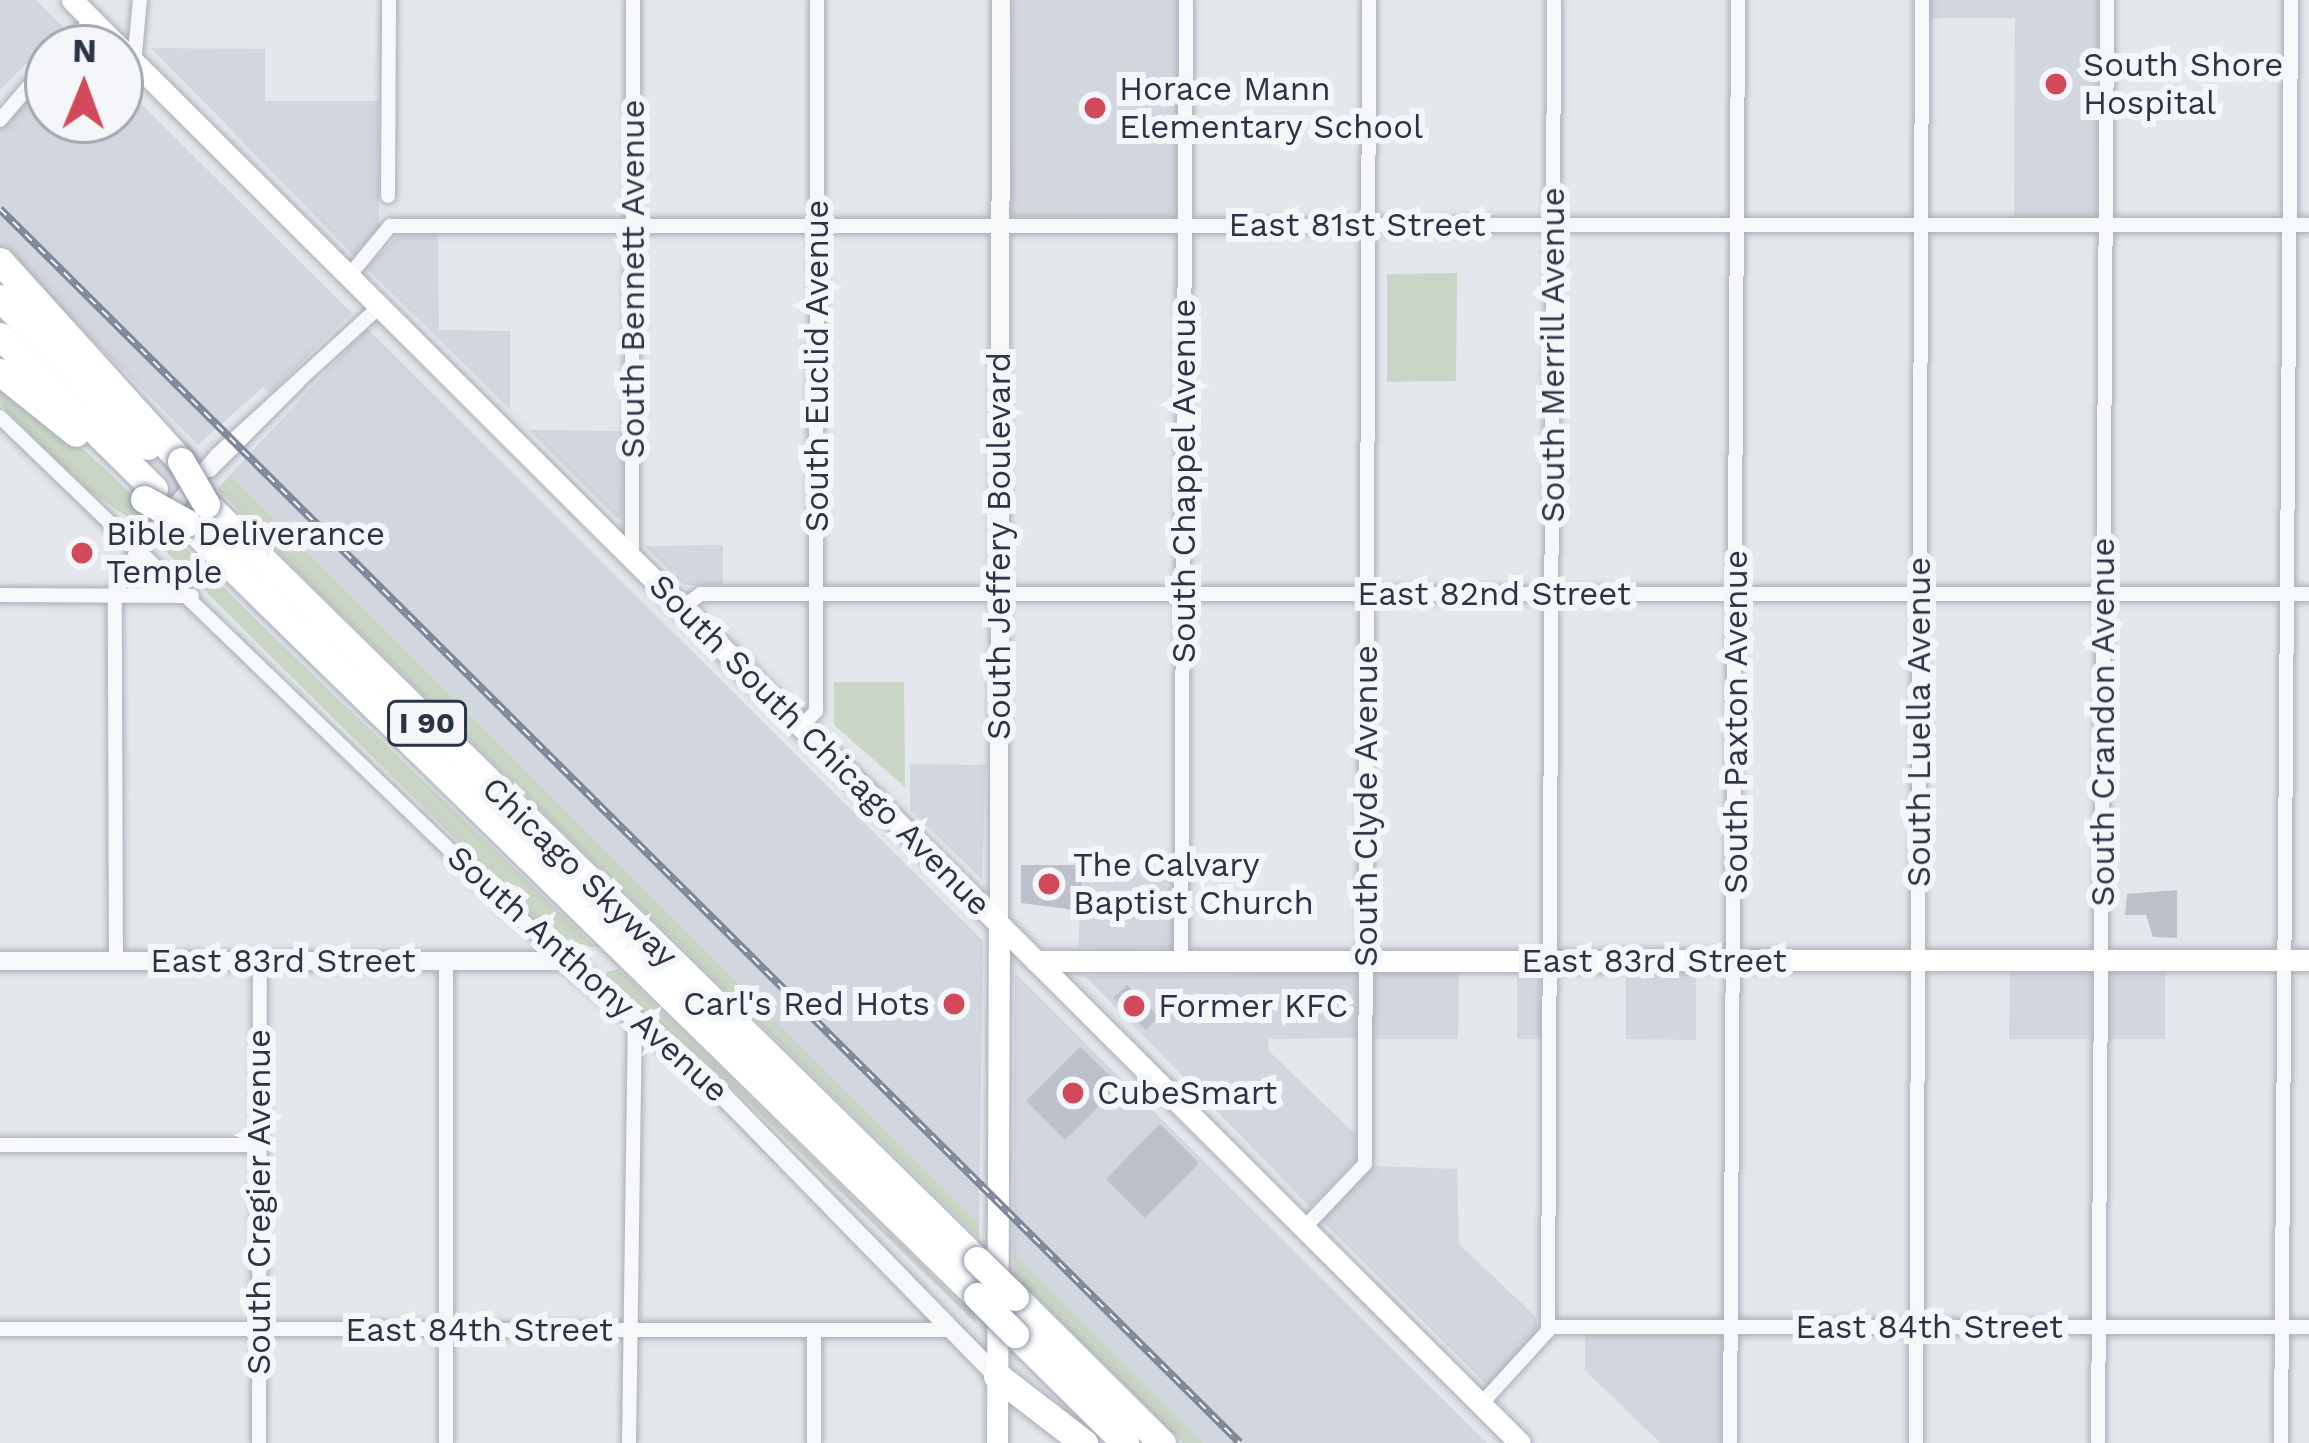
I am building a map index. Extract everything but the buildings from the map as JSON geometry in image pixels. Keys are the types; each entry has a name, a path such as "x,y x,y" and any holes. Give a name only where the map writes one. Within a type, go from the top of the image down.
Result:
{"highway":[{"path":"0,261 163,480 197,514"},
{"name":"Chicago Skyway","path":"0,298 163,480 612,941 1125,1443"},
{"name":"Chicago Skyway","path":"0,336 163,480"},
{"path":"0,372 163,480"},
{"name":"Chicago Skyway","path":"197,514 987,1256 1015,1297 1162,1443"},
{"path":"997,1376 1084,1443"}],"main road":[{"name":"South South Chicago Avenue","path":"71,0 96,24"},
{"name":"South South Chicago Avenue","path":"144,72 1520,1443"},
{"name":"South Jeffery Boulevard","path":"997,1443 987,1256 997,1091 999,924"},
{"name":"East 83rd Street","path":"1036,962 2309,960"}],"street":[{"path":"388,196 389,0"},
{"name":"South Bennett Avenue","path":"632,559 633,0"},
{"name":"South Euclid Avenue","path":"802,727 816,711 817,0"},
{"name":"South Jeffery Boulevard","path":"999,924 1001,0"},
{"name":"South Chappel Avenue","path":"1181,961 1186,0"},
{"name":"South Clyde Avenue","path":"1304,1228 1365,1164 1370,0"},
{"name":"South Merrill Avenue","path":"1549,1328 1554,0"},
{"name":"South Paxton Avenue","path":"1730,1443 1738,0"},
{"name":"South Luella Avenue","path":"1916,1443 1922,0"},
{"name":"South Crandon Avenue","path":"2098,1443 2107,0"},
{"path":"2281,1443 2291,0"},
{"path":"88,24 92,20"},
{"path":"0,120 24,88"},
{"path":"0,101 16,96"},
{"name":"East 81st Street","path":"349,277 390,226 2309,225"},
{"path":"116,961 115,594 139,547 298,382 379,307"},
{"name":"South Anthony Avenue","path":"0,417 192,596 565,961 635,1017 958,1330 1061,1443"},
{"name":"East 82nd Street","path":"683,607 700,594 2309,594"},
{"path":"0,595 192,596"},
{"name":"East 83rd Street","path":"0,961 565,961"},
{"name":"South Cregier Avenue","path":"259,1443 260,961"},
{"path":"446,961 446,1443"},
{"name":"East 83rd Street","path":"998,962 1036,962"},
{"path":"629,1443 635,1017"},
{"path":"0,1145 260,1145"},
{"name":"East 84th Street","path":"1549,1328 2309,1327"},
{"path":"1481,1404 1549,1328"},
{"name":"East 84th Street","path":"0,1329 958,1330"},
{"path":"814,1330 814,1443"}],"shaded area":[{"path":"0,0 36,0 60,24 24,24 24,66 0,90"},
{"name":"Horace Mann Elementary School","path":"1013,0 1178,0 1177,217 1011,216"},
{"name":"South Shore Hospital","path":"1930,0 2098,0 2097,219 2014,218 2015,18 1930,18"},
{"path":"151,48 265,49 265,101 378,101 379,227 354,256"},
{"path":"24,99 24,144 144,144 144,107 352,313 271,393 263,387 198,445 0,248 0,123"},
{"path":"403,231 438,231 439,330 510,331 510,409 366,268"},
{"path":"367,328 983,941 979,1224 230,475"},
{"path":"529,430 624,431 622,518 617,518"},
{"path":"723,545 723,585 684,585 645,546"},
{"path":"910,764 986,765 982,879 910,810"},
{"path":"1080,869 1173,869 1174,948 1079,947"},
{"path":"1357,972 1356,1038 1269,1039 1268,1050 1356,1135 1356,1160 1310,1207 1085,976"},
{"path":"1372,972 1459,973 1458,1039 1372,1039"},
{"path":"2010,972 2092,972 2092,1039 2009,1039"},
{"path":"2109,972 2165,972 2165,1039 2107,1039"},
{"path":"1517,973 1540,973 1541,1039 1517,1039"},
{"path":"1626,973 1696,973 1696,1040 1626,1039"},
{"path":"1015,974 1487,1443 1203,1443 1013,1253"},
{"path":"1372,1166 1457,1169 1459,1244 1537,1318 1537,1335 1488,1386 1320,1219"},
{"path":"1585,1335 1722,1335 1721,1443 1660,1443 1585,1370"}],"green space":[{"path":"1457,273 1456,381 1387,382 1387,274"},
{"path":"0,382 147,509 135,522 89,491 0,404"},
{"path":"230,475 979,1224 979,1238 300,574 218,489"},
{"path":"174,536 597,948 557,940 162,548"},
{"path":"834,682 904,682 905,787 834,725"},
{"path":"619,969 976,1323 708,1064 607,982 606,972"},
{"path":"1013,1253 1203,1443 1183,1443 1015,1275"}],"railway":[{"path":"0,209 1240,1443"}],"place":[{"name":"South Shore Hospital","path":"2056,84"},
{"name":"Horace Mann Elementary School","path":"1095,108"},
{"name":"Bible Deliverance Temple","path":"82,553"},
{"name":"The Calvary Baptist Church","path":"1049,884"},
{"name":"Carl's Red Hots","path":"954,1004"},
{"name":"Former KFC","path":"1134,1006"},
{"name":"CubeSmart","path":"1073,1093"}]}
